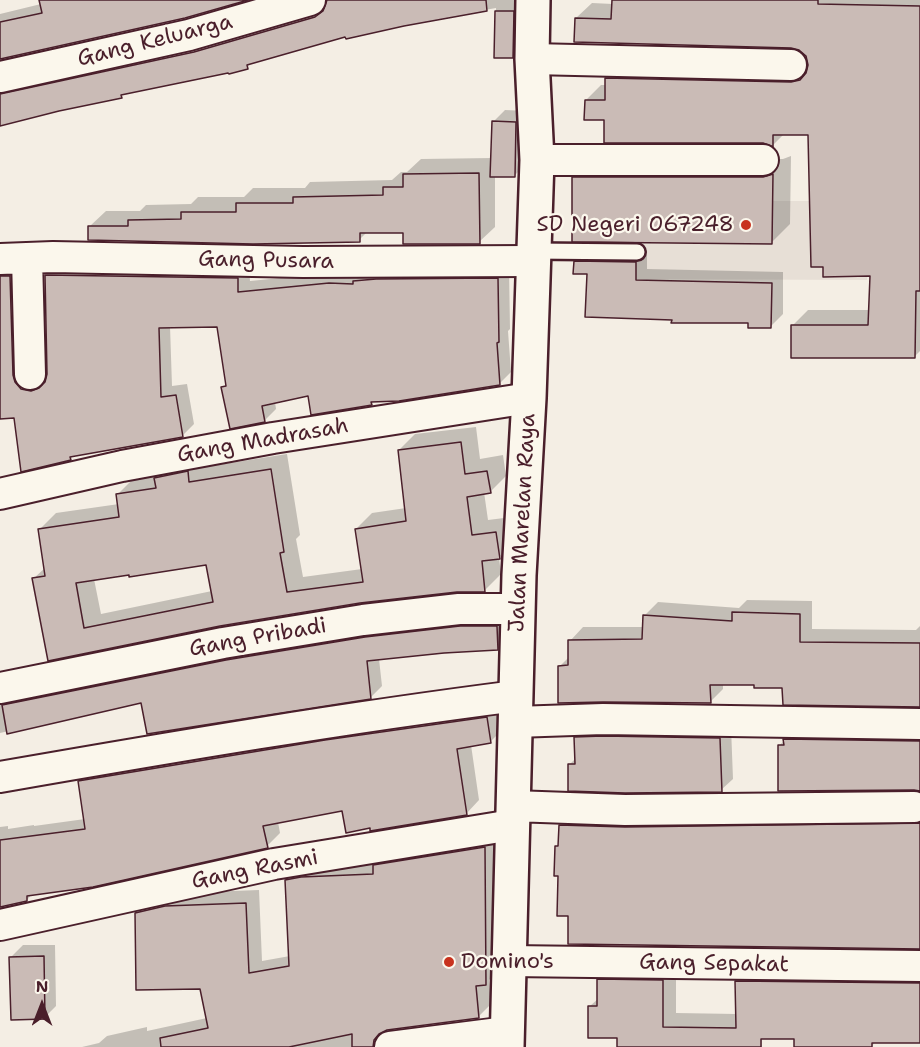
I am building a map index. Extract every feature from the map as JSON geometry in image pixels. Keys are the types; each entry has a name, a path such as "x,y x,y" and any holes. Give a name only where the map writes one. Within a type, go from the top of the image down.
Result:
{"main road":[{"name":"Jalan Marelan Raya","path":"507,1039 518,609 537,160 532,59 533,0"}],"street":[{"name":"Gang Keluarga","path":"0,77 189,35 310,0"},
{"path":"532,59 791,65"},
{"path":"537,160 763,160"},
{"name":"Gang Pusara","path":"14,258 303,262 533,256"},
{"path":"14,258 30,374"},
{"name":"Gang Madrasah","path":"0,494 122,466 262,440 528,398"},
{"name":"Gang Pribadi","path":"0,688 223,643 363,620 459,609 518,609"},
{"path":"0,777 366,716 515,709 603,719 920,724"},
{"name":"Gang Rasmi","path":"0,925 274,864 513,816 625,810 914,807"},
{"name":"Gang Sepakat","path":"509,962 920,966"},
{"path":"390,1047 507,1039"}],"lane":[{"path":"533,256 637,252"}],"shaded area":[{"name":"SD Negeri 067248","path":"626,201 867,201 867,280 614,279 614,249 626,248"}],"building":[{"path":"39,0 248,0 185,18 0,59 0,22 42,13"},
{"path":"327,0 486,0 487,11 346,39 345,37 247,65 248,69 229,74 121,95 122,98 0,126 0,94 194,52 315,17 323,11"},
{"path":"612,0 818,0 818,4 920,6 920,291 916,291 915,358 791,358 791,325 868,325 870,276 823,277 823,267 811,267 808,135 773,135 773,147 763,143 604,143 604,120 584,120 585,100 605,100 605,78 791,82 800,80 806,73 808,65 806,56 799,50 791,48 574,42 575,18 611,19"},
{"path":"495,11 514,11 513,58 494,58"},
{"path":"492,121 516,122 515,177 490,177"},
{"path":"479,173 480,244 403,244 403,233 360,233 360,242 253,244 88,240 88,226 128,226 128,220 181,219 181,212 236,212 236,203 293,203 293,197 383,195 383,187 403,187 403,174"},
{"path":"773,174 772,244 572,242 572,177 763,177"},
{"path":"574,261 636,262 636,280 772,283 771,328 748,328 748,323 671,323 672,320 585,317 587,274 573,274"},
{"path":"45,275 238,278 238,292 329,283 353,284 353,281 376,279 498,278 499,342 497,343 500,385 399,401 371,402 372,405 311,415 308,396 262,406 265,422 230,429 221,387 226,386 217,327 159,328 161,397 176,395 183,437 70,457 71,460 21,472 14,418 0,419 0,276 10,276 13,375 21,389 31,391 39,388 45,382 47,374"},
{"path":"461,442 465,474 487,471 491,493 467,497 472,535 496,532 500,559 482,561 485,592 457,592 360,603 220,626 48,661 32,578 45,576 38,529 119,517 116,494 156,488 154,478 188,471 189,482 271,469 284,552 280,553 287,592 363,582 355,529 406,521 398,450","holes":["206,565 213,602 84,628 76,583"]},
{"path":"732,612 800,614 800,642 920,643 920,707 783,705 782,688 754,688 754,685 710,685 711,703 558,703 558,666 568,665 568,640 642,639 643,615 732,621"},
{"path":"460,626 497,626 498,650 367,661 371,699 147,734 141,703 7,734 2,705 226,660 365,637"},
{"path":"487,717 491,743 457,749 467,815 346,833 342,811 263,826 268,848 93,887 27,896 27,901 0,907 0,840 85,829 78,781 325,740"},
{"path":"574,737 720,738 722,792 568,791 568,764 575,764"},
{"path":"783,739 920,741 920,791 778,791 778,745 784,745"},
{"path":"920,823 920,949 568,944 568,916 557,916 558,876 554,876 555,846 558,846 559,825 625,827"},
{"path":"485,847 486,985 476,986 479,1018 387,1030 374,1040 373,1047 352,1047 352,1034 289,1047 161,1047 160,1038 208,1028 200,989 136,990 135,913 165,906 246,903 249,973 289,966 285,880 301,877 373,874 373,865"},
{"path":"44,956 45,1019 11,1020 9,957"},
{"path":"597,979 663,980 663,1027 736,1028 735,981 920,983 920,1043 872,1043 872,1047 794,1047 794,1039 761,1039 761,1047 617,1047 617,1038 588,1038 588,1006 597,1006"}],"place":[{"name":"SD Negeri 067248","path":"746,225"},
{"name":"Domino's","path":"449,962"}]}
